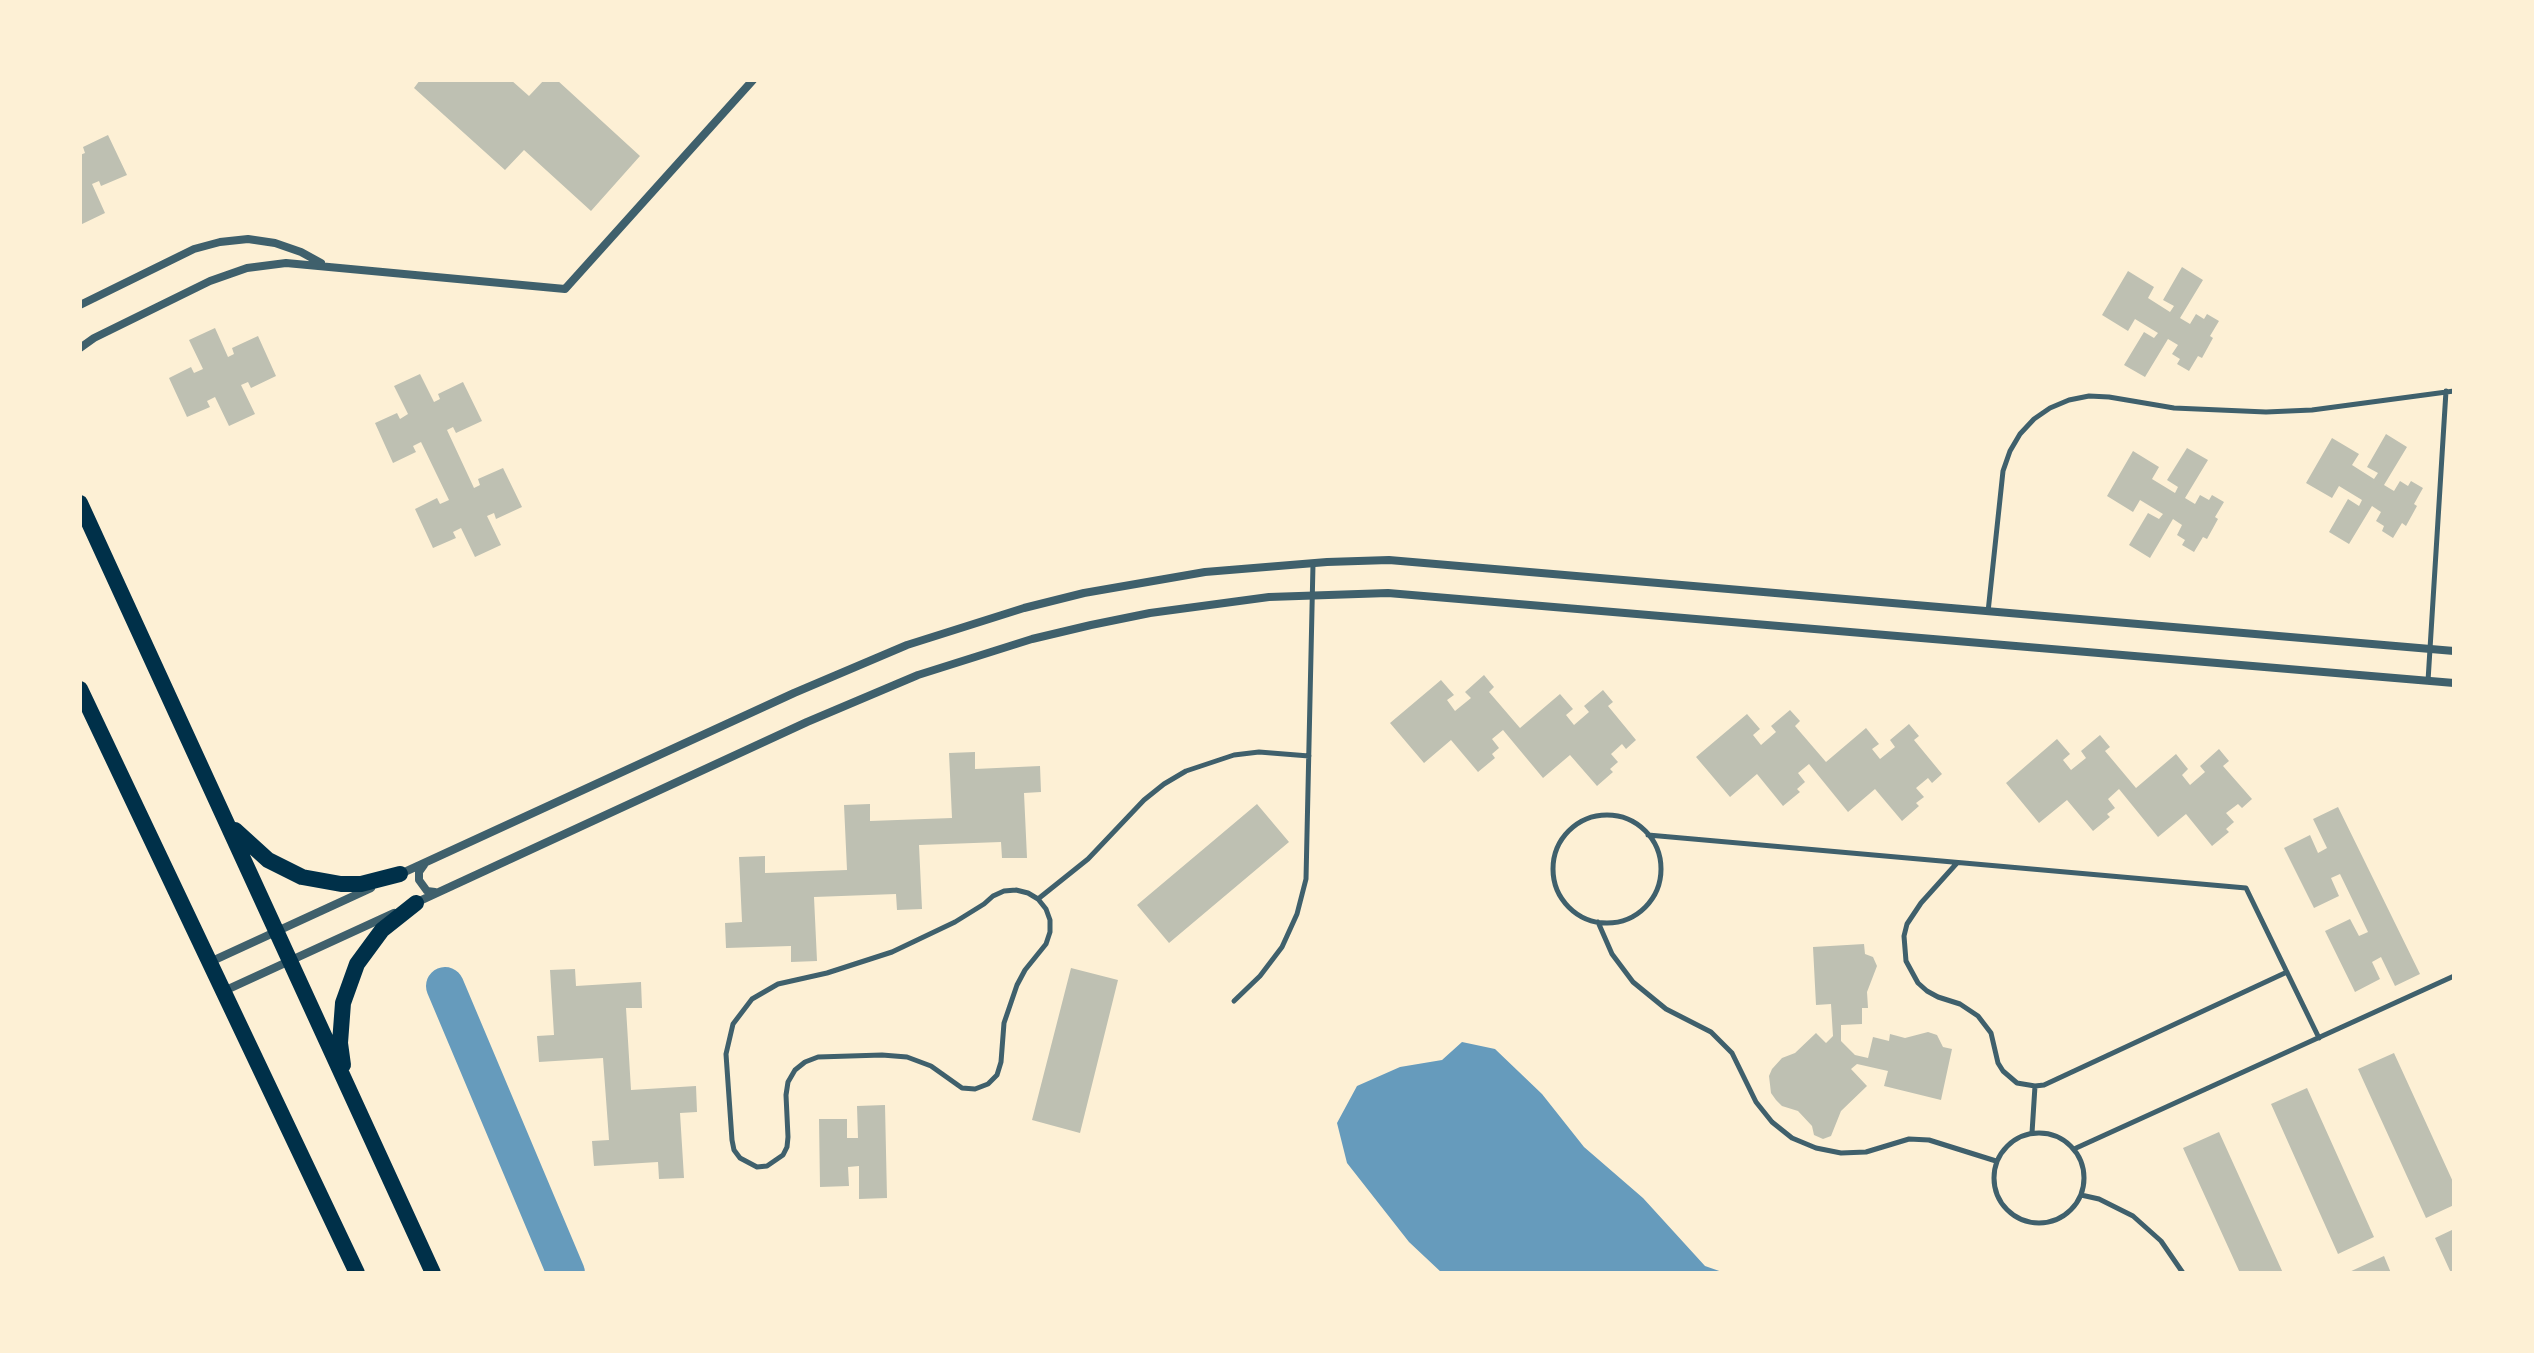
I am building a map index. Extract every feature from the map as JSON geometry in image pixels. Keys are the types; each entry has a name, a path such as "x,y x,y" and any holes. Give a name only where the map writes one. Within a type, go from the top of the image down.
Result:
{"highway":[{"path":"80,503 433,1273"},
{"path":"80,689 357,1273"},
{"path":"218,803 239,835 253,849 302,877 361,884 400,874"},
{"path":"354,1100 342,1062 343,1003 357,964 382,930 416,903"}],"street":[{"path":"80,348 94,338 210,281 247,268 286,263 565,289 753,80"},
{"path":"80,305 194,249 220,242 248,239 275,243 325,265"},
{"path":"210,962 850,668 951,630 1024,608 1205,572 1389,560 2454,651"},
{"path":"224,991 904,681 1032,639 1150,613 1209,604 1313,594 1388,593 2454,683"},
{"path":"428,862 419,872 419,880 427,891 441,891"}],"lane":[{"path":"2428,681 2446,391"},
{"path":"1988,612 2003,471 2020,434 2050,408 2089,396 2174,408 2266,412 2312,410 2454,391"},
{"path":"1234,1001 1260,976 1282,947 1297,914 1306,879 1313,563"},
{"path":"1038,899 1088,859 1144,800 1186,771 1234,755 1259,752 1309,756"},
{"path":"1602,815 1628,819 1648,835 1660,858 1661,871 1654,896 1636,915 1611,923 1598,922 1575,912 1558,892 1553,867 1560,842 1578,823 1602,815"},
{"path":"1648,835 2246,888 2319,1038"},
{"path":"1958,862 1921,903 1907,924 1904,936 1906,961 1918,983 1927,991 1960,1004 1978,1016 1991,1033 1998,1063 2017,1083 2035,1086 2053,1081 2287,972"},
{"path":"1016,890 1038,899 1046,909 1050,932 1046,944 1025,970 1013,994 1004,1023 1001,1062 997,1075 988,1084 975,1089 962,1088 931,1066 895,1055 818,1057 795,1070 788,1082 788,1137 783,1155 767,1166 757,1167 740,1158 732,1140 726,1054 733,1024 752,999 778,984 827,973 892,952 955,922 1004,891 1016,890"},
{"path":"1598,922 1612,954 1633,982 1666,1009 1711,1032 1732,1053 1756,1102 1772,1122 1792,1138 1816,1148 1841,1153 1866,1152 1909,1139 1929,1140 1996,1161"},
{"path":"2074,1149 2454,976"},
{"path":"2032,1133 2035,1086"},
{"path":"2032,1133 2056,1135 2074,1149 2084,1171 2081,1195 2075,1205 2057,1220 2034,1223 2022,1220 2012,1215 1997,1196 1994,1184 1996,1161 2010,1142 2032,1133"},
{"path":"2081,1195 2099,1199 2133,1216 2161,1241 2183,1273"}],"water":[{"path":"1462,1042 1495,1049 1542,1094 1584,1147 1643,1198 1705,1266 1725,1273 1442,1273 1409,1242 1347,1163 1337,1123 1357,1086 1400,1067 1442,1060"}],"building":[{"path":"420,80 511,80 529,96 544,80 557,80 640,156 591,211 524,150 505,170 414,88"},
{"path":"108,135 127,175 101,186 99,181 92,184 105,213 80,225 80,155 85,153 83,147"},
{"path":"2182,267 2203,280 2180,318 2190,324 2196,314 2204,319 2207,314 2219,321 2202,358 2198,356 2189,371 2177,364 2180,359 2172,354 2178,345 2168,339 2145,377 2124,365 2144,332 2154,338 2158,333 2135,319 2128,331 2102,315 2128,271 2154,287 2148,298 2170,312 2174,306 2163,300"},
{"path":"215,328 228,357 234,354 232,348 258,336 276,376 251,388 248,382 241,385 255,414 229,426 215,397 207,401 210,407 187,417 169,378 191,367 194,373 203,369 189,340"},
{"path":"420,374 434,402 440,399 438,394 463,382 482,421 456,433 453,427 447,430 474,488 480,485 478,479 503,468 522,507 496,519 494,513 487,516 501,545 475,557 461,528 453,532 456,538 433,548 415,509 437,498 440,504 449,500 421,442 413,446 416,452 393,463 375,423 397,413 400,419 408,414 394,386"},
{"path":"2386,434 2407,447 2384,485 2394,491 2400,481 2408,486 2411,481 2423,488 2414,504 2417,506 2406,526 2402,523 2393,538 2382,531 2384,526 2376,521 2381,512 2372,506 2349,544 2329,532 2348,499 2359,506 2362,500 2339,486 2332,498 2306,483 2332,438 2359,454 2352,465 2374,479 2378,473 2367,467"},
{"path":"2187,448 2208,460 2185,498 2195,504 2200,495 2209,500 2212,495 2224,502 2207,539 2203,537 2194,552 2182,545 2185,540 2177,535 2182,525 2173,519 2150,558 2129,545 2148,513 2159,519 2163,514 2140,500 2133,512 2107,496 2133,451 2159,467 2152,479 2175,493 2178,487 2167,480"},
{"path":"1484,675 1494,687 1489,692 1520,728 1560,694 1573,709 1566,715 1574,725 1589,712 1584,706 1603,690 1613,702 1608,706 1636,740 1626,749 1622,744 1611,754 1618,762 1610,769 1613,772 1597,786 1570,755 1543,778 1503,730 1492,739 1499,748 1492,754 1495,758 1478,772 1451,740 1424,763 1390,723 1441,680 1454,695 1447,700 1455,711 1471,698 1465,692"},
{"path":"1790,710 1800,721 1795,726 1826,762 1866,728 1879,744 1872,749 1880,759 1895,747 1890,740 1909,724 1919,736 1914,740 1942,774 1932,783 1928,778 1916,788 1924,797 1902,821 1875,789 1848,812 1809,764 1798,773 1805,782 1797,789 1800,792 1783,806 1757,774 1730,797 1696,757 1747,714 1760,729 1753,735 1761,745 1776,732 1771,726"},
{"path":"2100,735 2110,747 2105,751 2136,788 2176,754 2188,769 2182,775 2190,785 2205,772 2200,766 2219,749 2229,761 2223,766 2252,799 2242,808 2238,804 2226,813 2234,822 2226,829 2229,832 2212,846 2186,814 2158,837 2119,789 2108,799 2115,808 2107,814 2110,817 2093,831 2067,800 2039,823 2006,783 2057,739 2070,754 2063,760 2071,770 2086,758 2081,751"},
{"path":"975,752 975,769 1040,766 1041,792 1024,793 1027,858 1002,858 1001,842 919,845 922,909 897,910 896,894 814,897 817,961 791,962 791,946 726,948 725,923 742,922 739,857 765,856 765,873 847,870 844,805 870,804 870,821 952,818 949,753"},
{"path":"1257,804 1289,842 1169,943 1137,905"},
{"path":"2338,807 2420,974 2395,986 2381,957 2372,962 2380,979 2355,992 2325,931 2350,919 2359,936 2368,932 2340,874 2331,878 2339,896 2314,908 2284,848 2310,835 2318,853 2327,848 2313,819"},
{"path":"1864,944 1865,954 1873,957 1877,966 1867,992 1868,1008 1862,1008 1862,1024 1841,1025 1841,1041 1855,1055 1868,1058 1873,1037 1889,1041 1890,1034 1905,1038 1928,1032 1937,1035 1943,1047 1952,1049 1941,1100 1884,1086 1888,1071 1857,1064 1851,1069 1867,1086 1841,1111 1831,1136 1823,1139 1814,1135 1812,1126 1798,1111 1782,1106 1776,1100 1771,1093 1769,1076 1782,1058 1795,1053 1816,1033 1826,1043 1833,1036 1831,1004 1816,1005 1813,947"},
{"path":"1071,968 1118,980 1080,1133 1032,1120"},
{"path":"575,969 576,986 641,982 642,1008 626,1008 631,1090 696,1086 697,1112 680,1113 684,1178 659,1179 658,1162 594,1166 592,1141 609,1140 603,1058 539,1062 537,1036 554,1035 550,970"},
{"path":"2394,1053 2454,1184 2454,1205 2426,1218 2358,1069"},
{"path":"2307,1088 2374,1237 2338,1254 2271,1104"},
{"path":"885,1105 887,1198 859,1199 859,1166 848,1167 849,1186 820,1187 819,1119 847,1119 847,1138 858,1138 857,1106"},
{"path":"2219,1132 2283,1273 2240,1273 2183,1148"},
{"path":"2454,1229 2454,1273 2451,1273 2435,1238"},
{"path":"2384,1256 2391,1273 2347,1273"}],"waterway":[{"path":"445,986 566,1273"}]}
